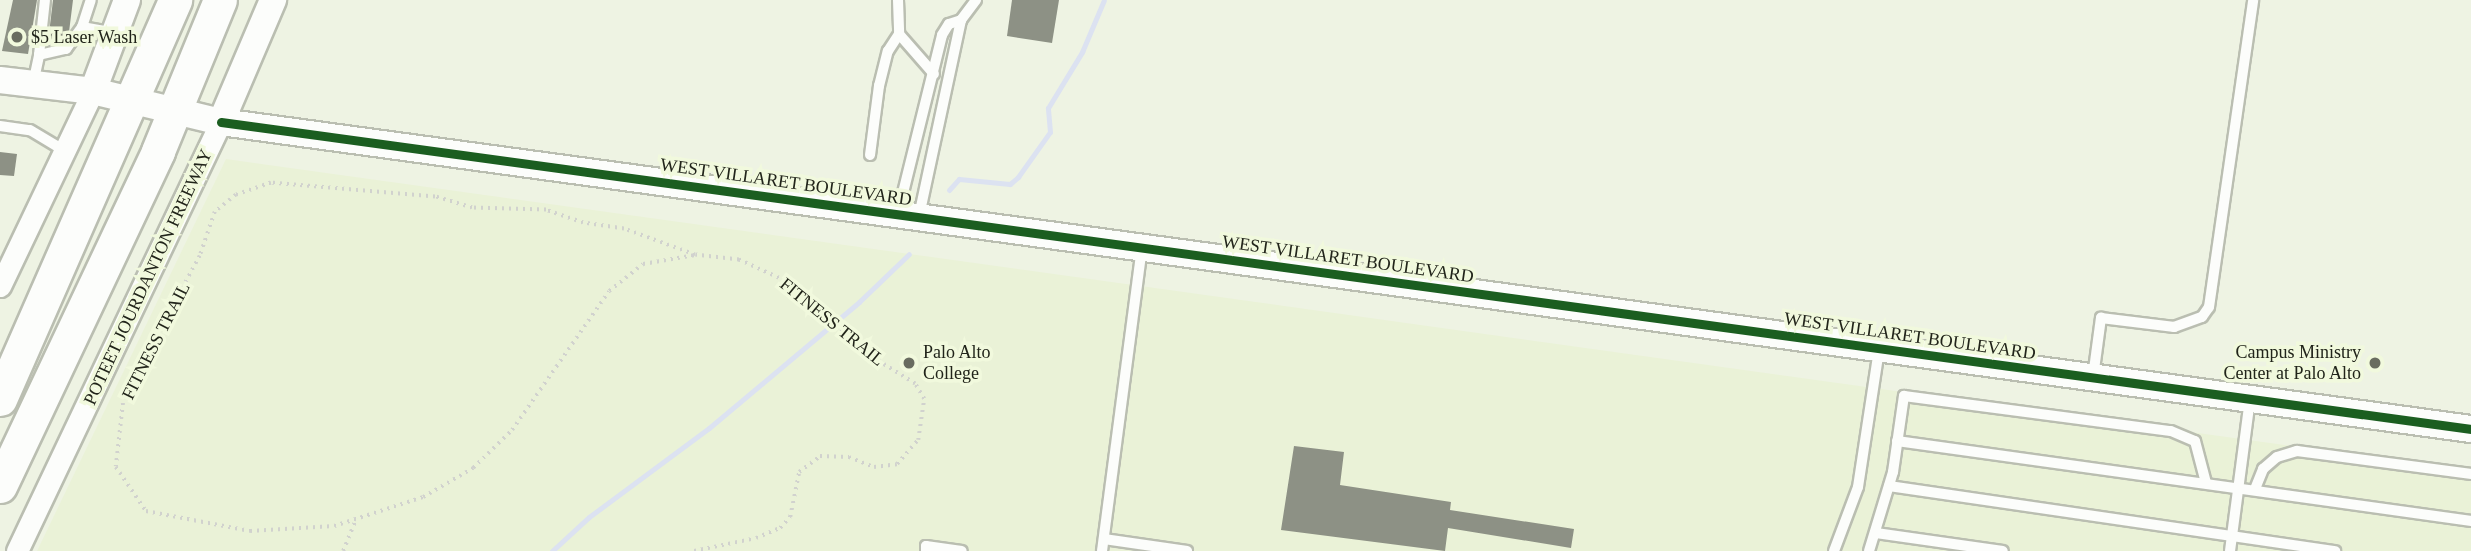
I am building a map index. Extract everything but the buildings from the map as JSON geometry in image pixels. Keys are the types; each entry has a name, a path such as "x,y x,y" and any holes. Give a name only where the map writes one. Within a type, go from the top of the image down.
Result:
{"main road":[{"path":"0,399 134,101 175,0"},
{"path":"0,486 176,111 220,0"}],"street":[{"path":"0,286 93,91 127,0"},
{"name":"POTEET JOURDANTON FREEWAY","path":"17,551 221,122 273,0"},
{"name":"WEST VILLARET BOULEVARD","path":"0,80 93,91 221,122 2471,429"}],"lane":[{"path":"33,84 46,0"},
{"path":"39,55 66,49 82,27 91,0"},
{"path":"870,155 879,86 888,51 899,34 898,0"},
{"path":"909,215 961,20 975,0"},
{"path":"2093,377 2101,318 2174,327 2202,317 2209,307 2253,0"},
{"path":"909,215 930,72 942,35 949,24 961,20"},
{"path":"82,27 115,33"},
{"path":"899,34 930,72 947,78"},
{"path":"0,126 30,131 65,151"},
{"path":"1142,247 1103,545 1188,551"},
{"path":"1834,551 1858,488 1880,347"},
{"path":"1868,551 1889,486 1904,396 2171,431 2195,440 2206,483"},
{"path":"2230,551 2250,399"},
{"path":"1897,441 2471,521"},
{"path":"2255,489 2263,469 2277,457 2297,451 2471,474"},
{"path":"1889,486 2334,551"},
{"path":"1876,533 2003,551"},
{"path":"926,551 926,547 962,551"}],"path":[{"path":"343,551 356,519"}],"shaded area":[{"name":"Palo Alto College","path":"226,159 2471,471 2471,551 37,551"}],"waterway":[{"path":"949,190 959,179 1010,184 1018,177 1050,132 1048,108 1082,52 1104,0"},
{"path":"552,551 589,517 709,428 859,302 909,254"}],"cycle path":[{"path":"221,122 2471,429"}],"place":[{"name":"$5 Laser Wash","path":"17,37"},
{"name":"Palo Alto College","path":"909,363"},
{"name":"Campus Ministry Center at Palo Alto","path":"2375,363"}]}
